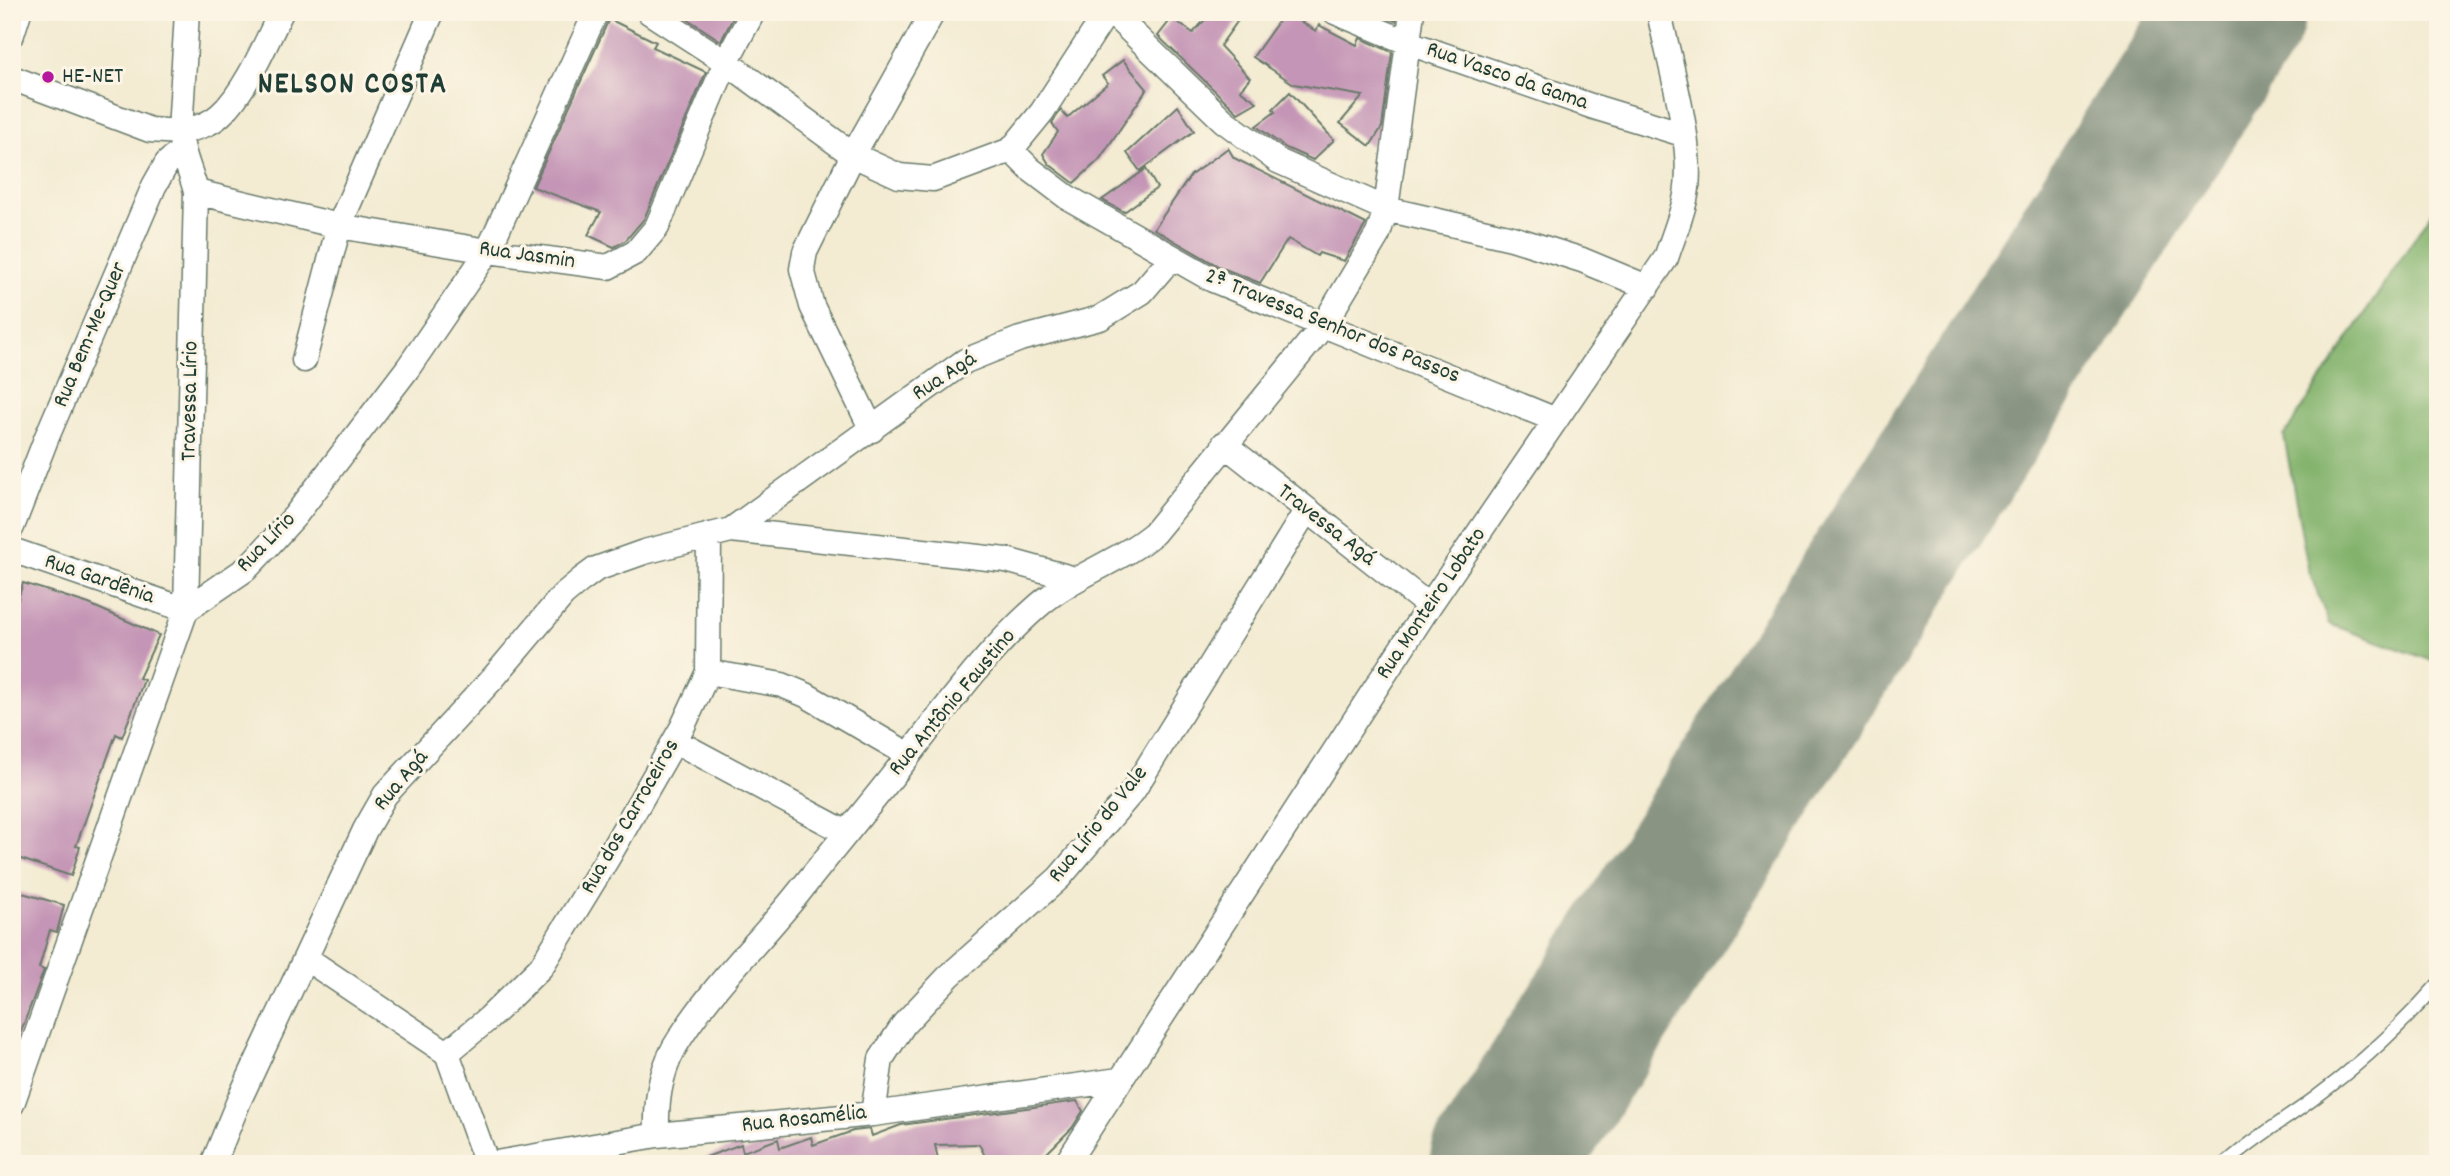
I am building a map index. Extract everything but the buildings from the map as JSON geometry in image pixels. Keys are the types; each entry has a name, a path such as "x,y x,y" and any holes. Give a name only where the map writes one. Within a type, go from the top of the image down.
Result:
{"street":[{"path":"12,34 19,12"},
{"path":"187,12 180,141 196,192"},
{"path":"180,141 220,115 249,73 281,12"},
{"path":"304,360 339,226 432,12"},
{"name":"Rua Lírio","path":"186,610 246,569 295,516 408,368 488,251 597,12"},
{"path":"649,12 726,62 853,155 899,176 933,179 1011,150 1042,112 1109,12 1224,121 1278,161 1386,209 1512,238 1582,260 1647,287"},
{"name":"Rua Jasmin","path":"196,192 339,226 488,251 608,267 636,252 657,227 726,62 753,12"},
{"path":"872,430 812,306 802,269 805,251 853,155 933,12"},
{"name":"Rua Vasco da Gama","path":"1335,12 1409,44 1591,106 1683,134"},
{"path":"1323,326 1378,234 1386,209 1412,12"},
{"name":"Rua Monteiro Lobato","path":"1066,1164 1429,606 1666,258 1686,193 1683,134 1659,12"},
{"path":"12,78 180,141"},
{"name":"Rua Bem-Me-Quer","path":"12,527 46,439 154,186 180,141"},
{"name":"2ª Travessa Senhor dos Passos","path":"1011,150 1067,197 1225,286 1556,419"},
{"name":"Travessa Lírio","path":"186,610 196,192"},
{"name":"Rua Agá","path":"720,533 872,430 901,405 965,360 1020,339 1100,318 1142,292 1172,257"},
{"name":"Rua Antônio Faustino","path":"657,1135 656,1099 673,1051 714,990 763,937 845,832 999,646 1039,605 1075,579 1135,549 1154,533 1323,326"},
{"name":"Travessa Agá","path":"1224,444 1429,606"},
{"name":"Rua Lírio do Vale","path":"873,1114 881,1059 904,1024 949,976 1059,878 1133,791 1306,511"},
{"name":"Rua Agá","path":"213,1164 240,1098 365,830 384,795 486,686 563,596 596,569 644,552 720,533 1006,560 1075,579"},
{"name":"Rua dos Carroceiros","path":"447,1053 489,1018 541,967 675,741 708,672 720,533"},
{"name":"Rua Gardênia","path":"12,550 186,610"},
{"path":"15,1093 186,610"},
{"path":"708,672 782,685 806,695 909,755"},
{"path":"675,741 845,832"},
{"path":"306,959 447,1053 489,1164"},
{"name":"Rua Rosamélia","path":"489,1164 657,1135 873,1114 1119,1080"}],"lane":[{"path":"2225,1164 2248,1143 2316,1097 2397,1030 2438,984"}],"green space":[{"path":"2438,203 2438,658 2430,660 2329,624 2308,568 2284,436"}],"runway":[{"path":"1502,1164 2233,12"}],"place":[{"name":"HE-NET","path":"48,77"}],"district":[{"name":"NELSON COSTA","path":"353,86"}]}
